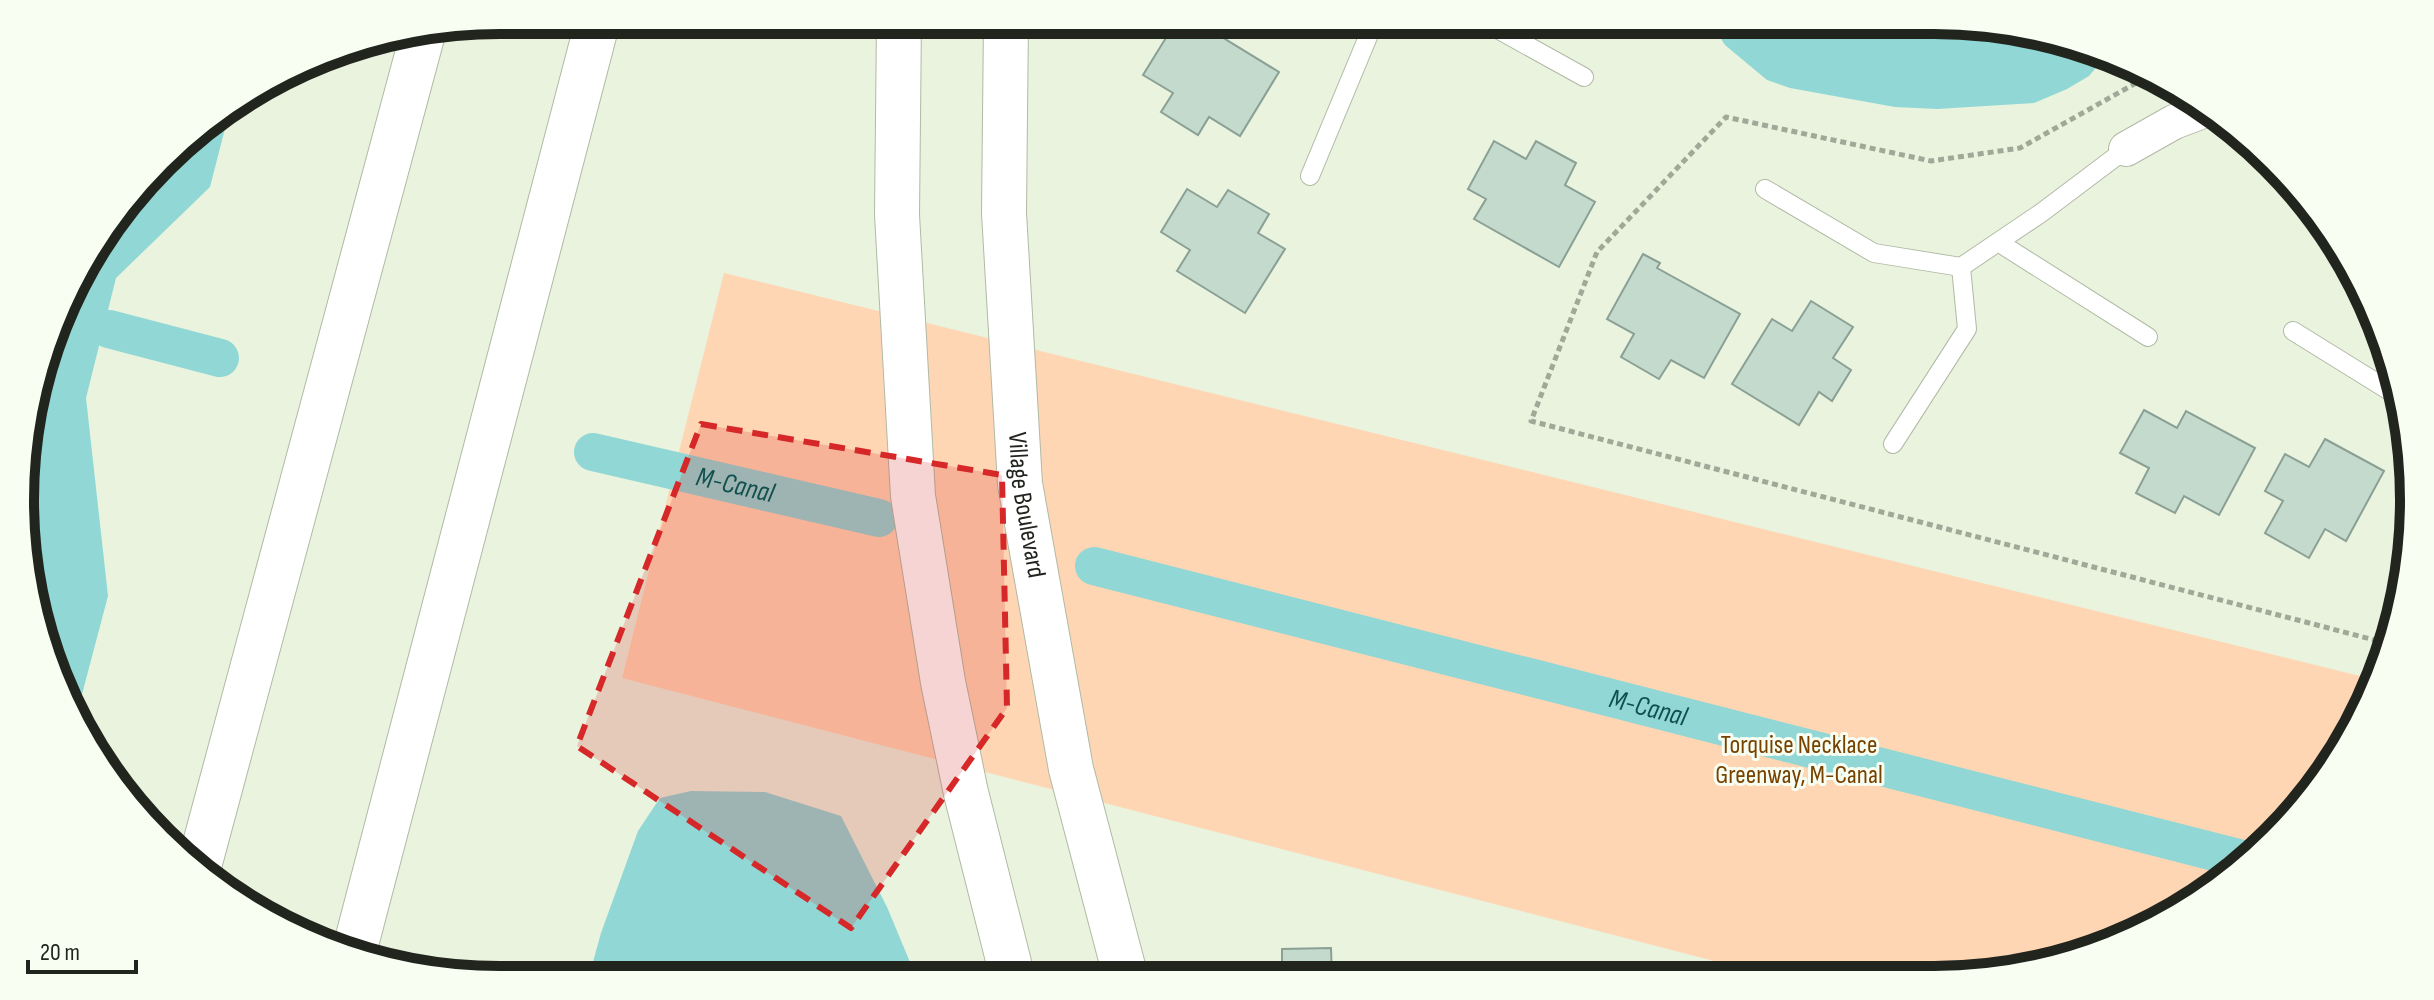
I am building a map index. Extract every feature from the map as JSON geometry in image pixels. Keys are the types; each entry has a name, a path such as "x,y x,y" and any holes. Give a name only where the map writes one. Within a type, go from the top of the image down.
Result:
{"main road":[{"path":"356,943 594,34"},
{"path":"899,34 897,215 913,496 943,682 966,793 1010,966"},
{"name":"Village Boulevard","path":"1006,34 1004,213 1020,484 1071,769 1123,966"},
{"path":"201,857 421,41"}],"street":[{"path":"2126,149 2195,114"}],"lane":[{"path":"1310,176 1369,34"},
{"path":"1506,34 1584,77"},
{"path":"1765,189 1874,253 1961,267 2041,213 2126,149"},
{"path":"1998,242 2148,337"},
{"path":"1893,444 1967,329 1961,267"},
{"path":"2293,331 2386,389"}],"path":[{"path":"1531,421 2378,641"}],"highlighted area":[{"path":"701,424 1002,475 1007,708 851,928 577,746"}],"green space":[{"name":"Torquise Necklace Greenway, M-Canal","path":"724,273 2365,677 2338,733 2304,784 2264,830 2193,887 2167,904 2112,931 2055,950 1995,962 1934,966 1733,966 622,678"}],"water":[{"path":"1718,34 1964,35 2025,43 2099,64 2089,76 2034,103 1937,109 1895,107 1790,88 1767,80 1725,45"},
{"path":"226,123 210,187 116,278 86,398 108,596 80,702 50,621 35,530 38,439 50,379 82,294 130,216 170,170"},
{"path":"691,791 765,792 841,816 887,907 912,966 592,966 638,831 660,798"}],"building":[{"path":"1168,34 1217,34 1279,72 1240,136 1209,117 1198,135 1161,112 1173,93 1143,75"},
{"path":"1494,141 1526,159 1536,141 1576,163 1565,185 1595,202 1559,267 1474,219 1486,199 1468,189"},
{"path":"1187,189 1217,207 1228,190 1269,214 1258,233 1285,249 1245,313 1177,271 1190,250 1161,232"},
{"path":"1643,254 1660,263 1657,268 1740,314 1704,378 1671,360 1659,379 1621,357 1634,334 1607,319"},
{"path":"1811,301 1853,327 1833,358 1851,370 1832,401 1819,392 1799,425 1732,384 1772,319 1792,331"},
{"path":"2144,410 2177,428 2186,411 2255,448 2219,515 2184,496 2175,513 2136,493 2149,468 2120,453"},
{"path":"2325,439 2384,471 2346,541 2325,529 2309,558 2265,533 2283,501 2265,491 2285,454 2309,467"},
{"path":"1331,948 1332,966 1282,966 1282,949"}],"waterway":[{"name":"M-Canal","path":"109,329 220,358"},
{"name":"M-Canal","path":"593,452 879,518"},
{"name":"M-Canal","path":"1094,566 2233,857"}]}
